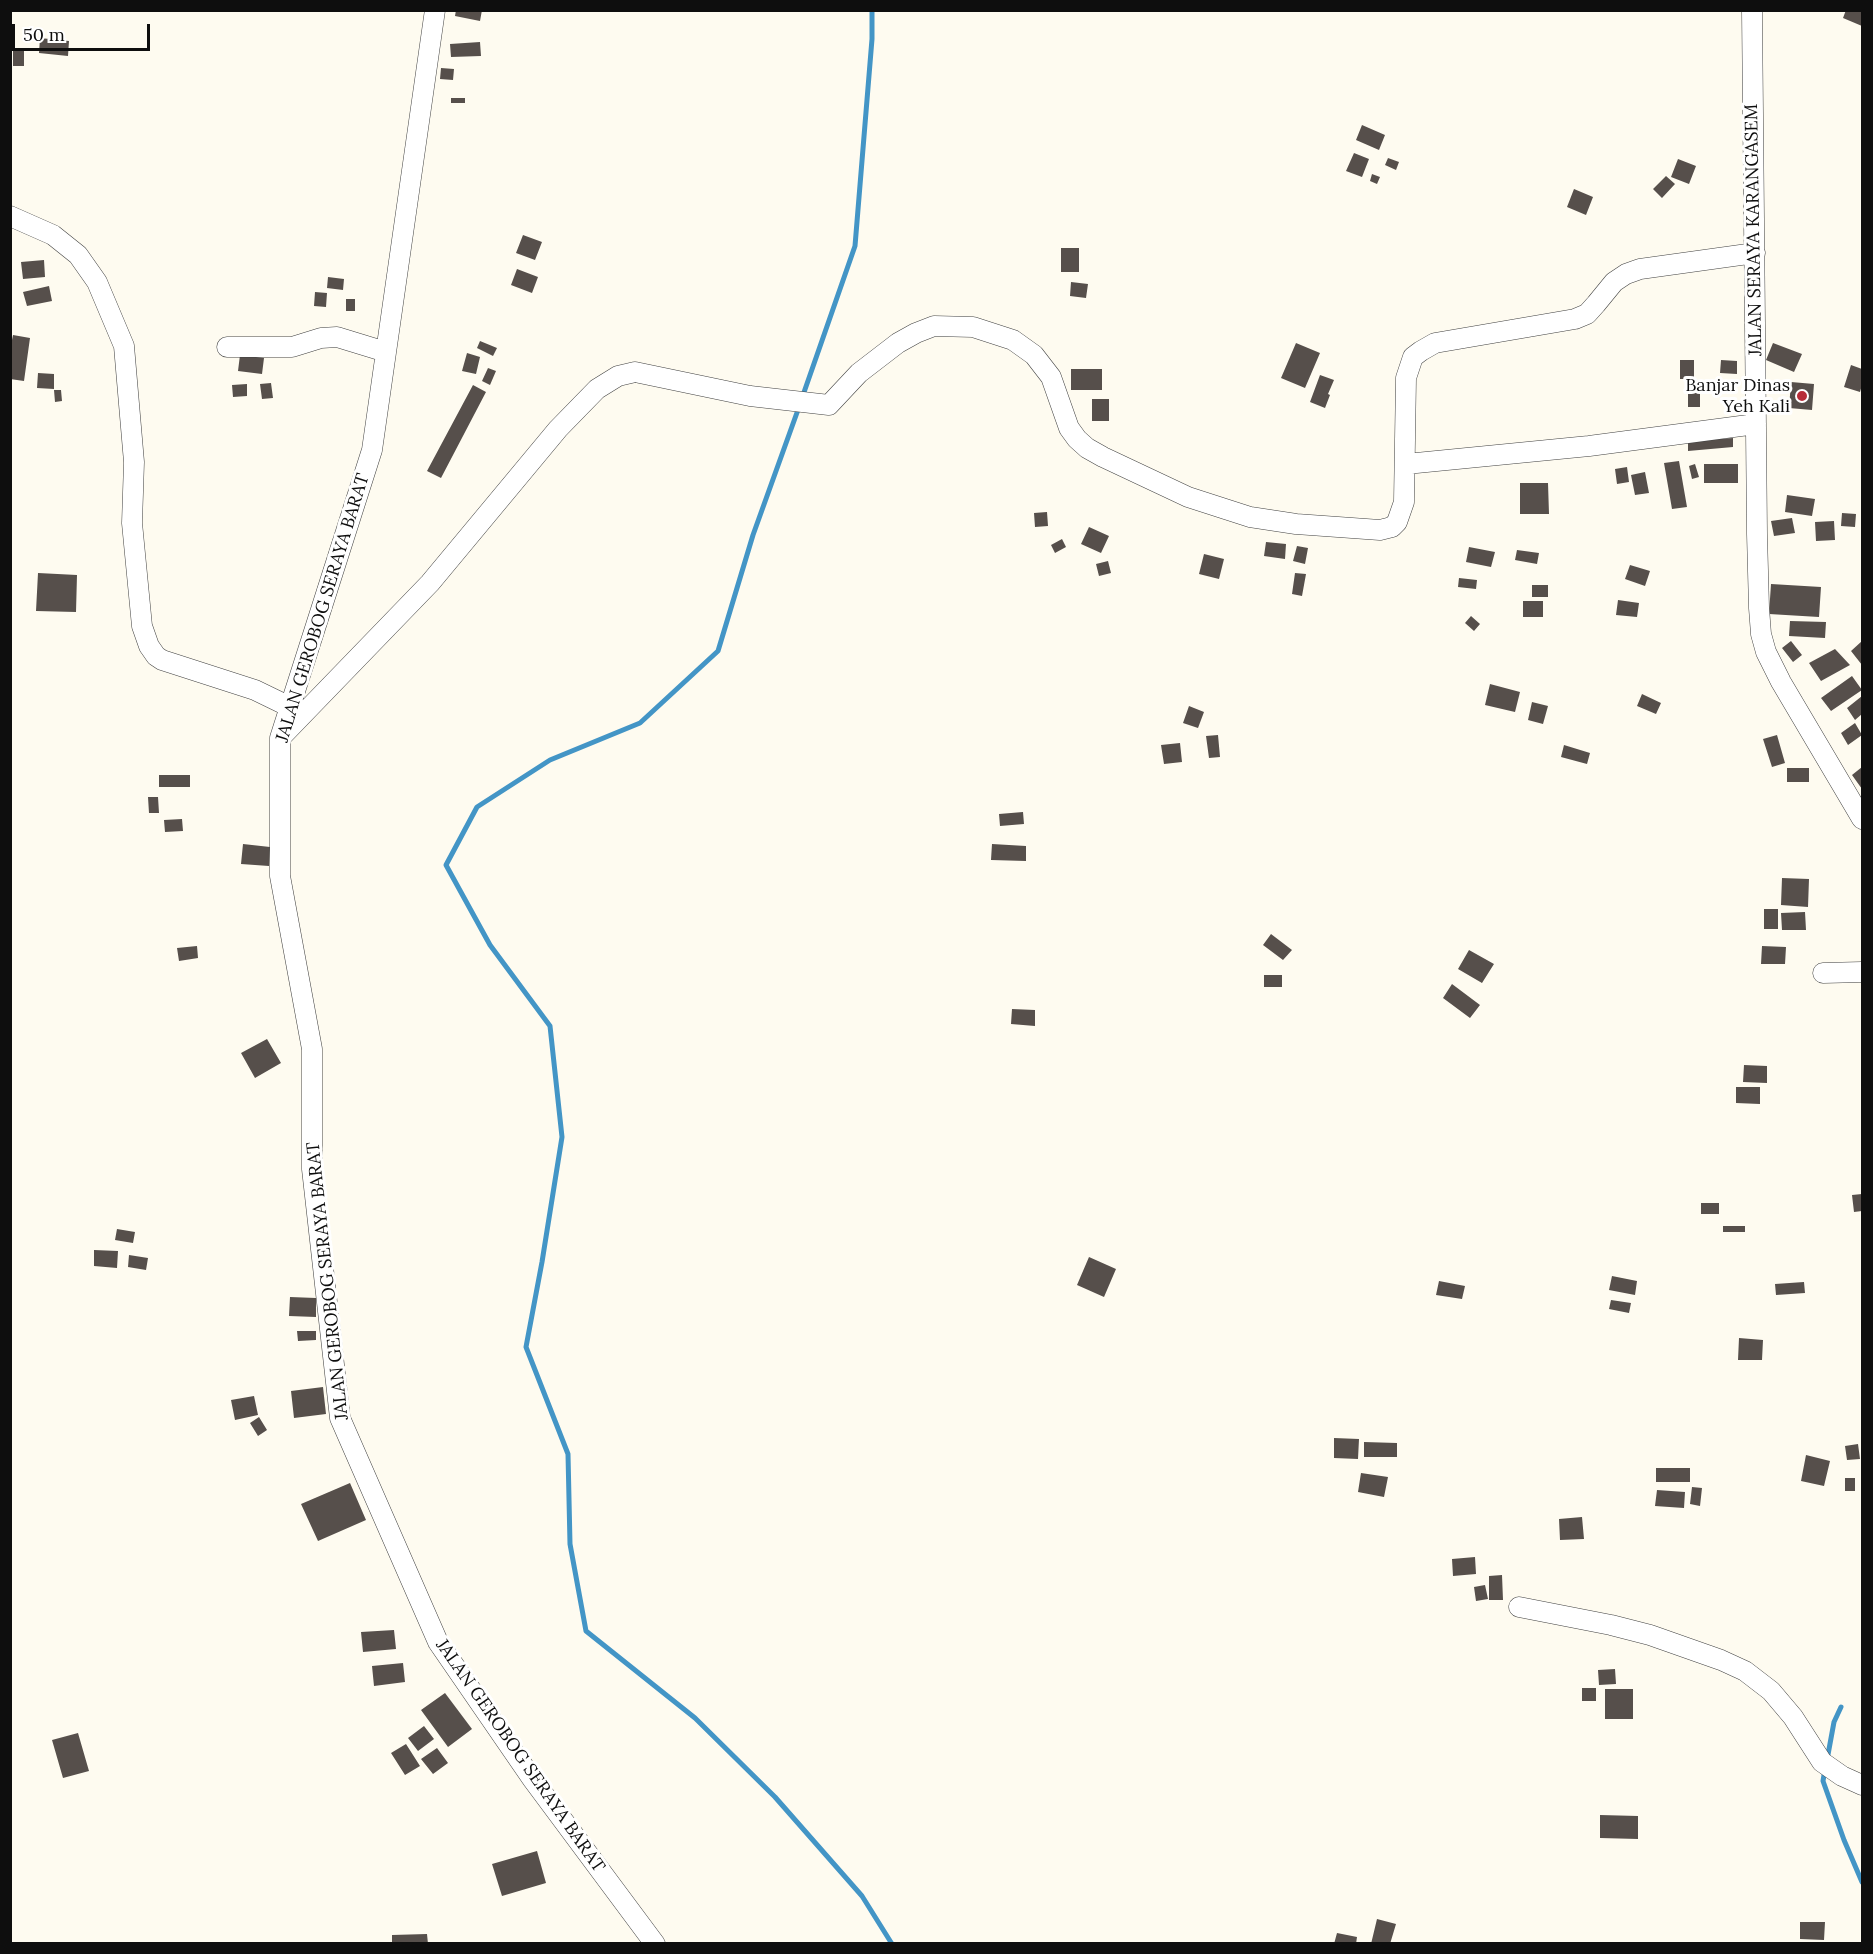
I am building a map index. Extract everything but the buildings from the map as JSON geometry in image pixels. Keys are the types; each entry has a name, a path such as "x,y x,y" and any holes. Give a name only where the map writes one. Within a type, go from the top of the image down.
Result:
{"street":[{"name":"JALAN GEROBOG SERAYA BARAT","path":"435,10 372,450 280,738 280,876 312,1049 312,1169 340,1418 438,1641 533,1780 655,1944"},
{"name":"JALAN SERAYA KARANGASEM","path":"1752,10 1756,424 1761,634 1766,652 1781,682 1863,819"},
{"path":"10,216 53,235 78,255 97,282 124,346 134,462 132,523 142,626 149,646 156,656 168,663 255,690 290,707"},
{"path":"280,738 430,583 558,429 597,389 618,376 635,372 750,396 829,405 859,373 898,343 916,333 934,327 973,327 1013,340 1034,355 1051,378 1069,428 1087,448 1188,497 1250,517 1286,523 1380,530 1392,526 1400,517 1404,501 1406,378 1413,357 1421,351 1435,343 1575,320 1587,314 1614,282 1640,269 1755,254"},
{"path":"227,347 292,347 321,338 337,338 386,352"},
{"path":"1406,464 1589,446 1756,424"},
{"path":"1823,974 1863,972"},
{"path":"1519,1607 1650,1635 1745,1671 1761,1682 1779,1700 1793,1717 1822,1762 1842,1776 1863,1785"}],"waterway":[{"path":"802,398 855,246 872,39 872,10"},
{"path":"799,407 753,535 718,651 640,723 550,760 477,807 446,865 490,945 550,1026 562,1137 526,1347 568,1454 570,1544 586,1631 695,1718 775,1797 862,1896 892,1944"},
{"path":"1827,1760 1834,1722 1841,1707"},
{"path":"1825,1769 1823,1781 1862,1882"}],"place":[{"name":"Banjar Dinas Yeh Kali","path":"1802,396"}]}
